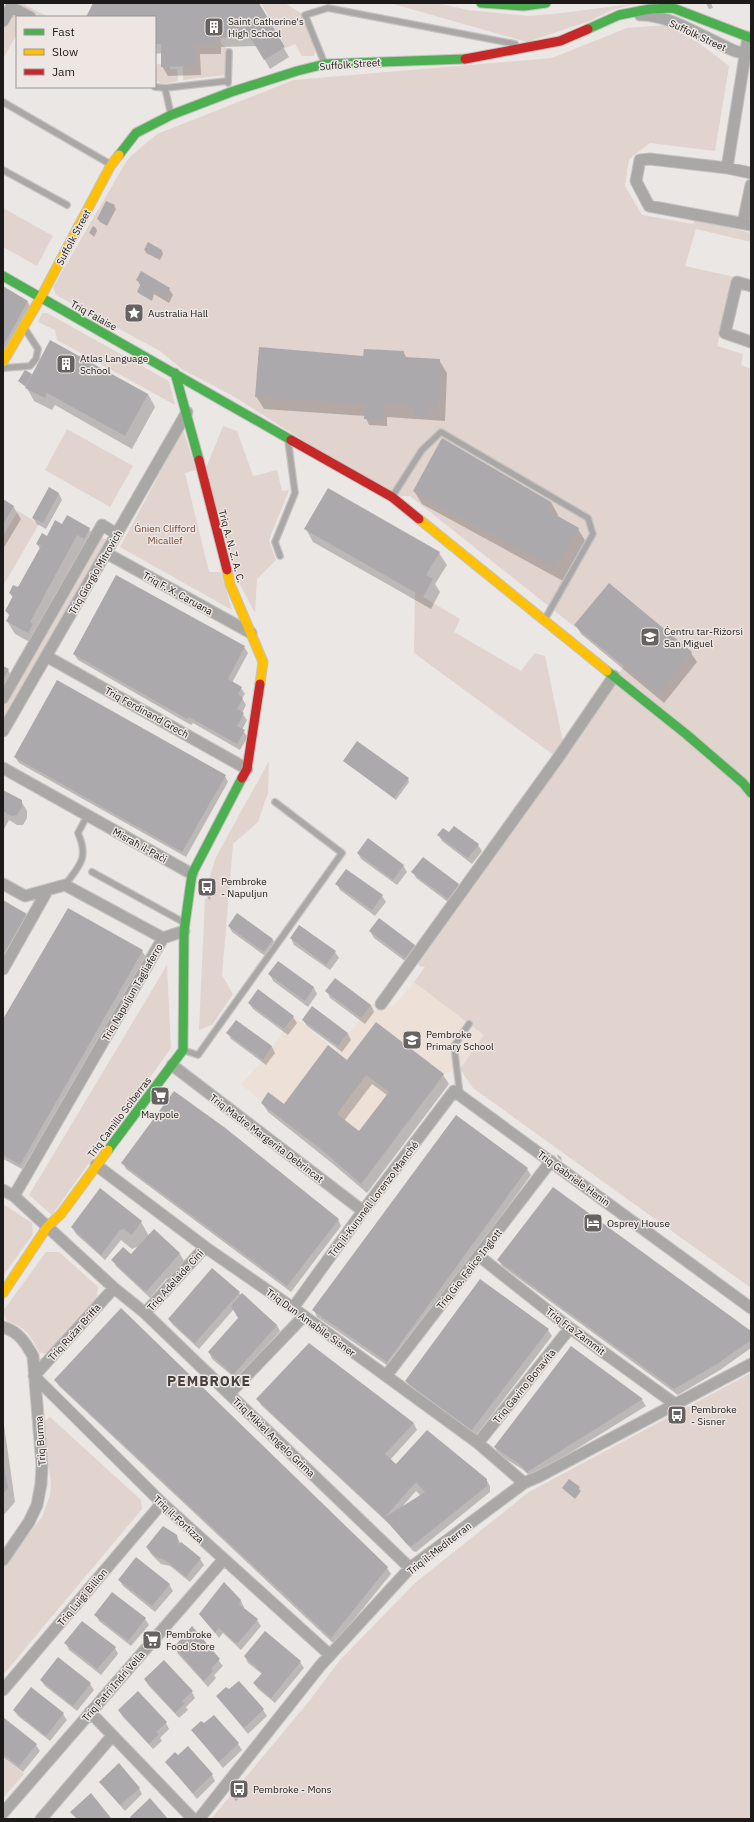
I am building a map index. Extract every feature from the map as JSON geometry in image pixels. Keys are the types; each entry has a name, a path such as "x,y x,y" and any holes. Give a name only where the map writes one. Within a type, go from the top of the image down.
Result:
{"main road":[{"path":"481,3 524,6 546,3"},
{"path":"619,15 650,9 673,8 749,37"},
{"name":"Suffolk Street","path":"3,362 41,297 112,164 136,133 171,115 231,92 297,71 325,64 465,59 560,41 619,15"},
{"name":"Triq Falaise","path":"3,276 392,497 686,734 743,783 751,793"},
{"name":"Triq A. N. Z. A. C.","path":"175,373 187,412 230,584 263,662 247,769"},
{"path":"183,1050 184,927 192,874 247,769"},
{"name":"Triq Camillo Sciberras","path":"3,1293 47,1227 61,1214 183,1050"}],"street":[{"path":"3,21 11,6 28,16"},
{"name":"Suffolk Street","path":"619,15 650,15 673,22 736,52 748,54"},
{"path":"727,168 748,54 749,37"},
{"path":"751,173 727,168 650,159 640,160 636,181 649,206 747,224 751,185"},
{"path":"751,286 737,282 725,333 751,342"},
{"name":"Triq Giorgio Mitrovich","path":"3,731 187,412"},
{"path":"3,698 102,525 116,534"},
{"name":"Triq F. X. Caruana","path":"106,553 251,633"},
{"name":"Triq Ferdinand Grech","path":"46,656 247,769"},
{"path":"381,1004 558,758 614,676"},
{"name":"Misraħ il-Paċi","path":"3,768 192,874"},
{"path":"3,884 25,896 65,885 163,938"},
{"path":"3,969 47,891"},
{"name":"Triq Napuljun Tagliaferro","path":"14,1196 163,938 184,927"},
{"name":"Triq Madre Margerita Debrincat","path":"172,1065 363,1211"},
{"name":"Triq Gabriele Henin","path":"457,1094 751,1308"},
{"name":"Triq il-Kurunell Lorenzo Manché","path":"293,1308 363,1211 457,1094"},
{"name":"Triq Gio. Felice Inglott","path":"386,1376 551,1161"},
{"name":"Triq Dun Amabile Sisner","path":"96,1165 205,1247 293,1308 303,1317 478,1444 524,1483"},
{"name":"Triq Mikiel Angelo Grima","path":"3,1190 14,1196 114,1288 145,1313 410,1568"},
{"name":"Triq Adelaide Cini","path":"145,1313 205,1247"},
{"name":"Triq Fra Zammit","path":"479,1256 570,1328 675,1404"},
{"name":"Triq Rużar Briffa","path":"34,1376 114,1288"},
{"path":"229,1394 303,1317"},
{"name":"Triq Burma","path":"3,1327 13,1330 25,1341 33,1356 42,1466 41,1484 37,1505 29,1522 3,1560"},
{"name":"Triq Gavino Bonavita","path":"478,1444 570,1328"},
{"name":"Triq il-Mediterran","path":"200,1819 330,1655 410,1568 524,1483 540,1476 751,1364"},
{"name":"Triq il-Fortizza","path":"34,1376 162,1503 223,1560 330,1655"},
{"name":"Triq Luigi Billion","path":"3,1690 162,1503"},
{"name":"Triq Patri Indrì Vella","path":"3,1813 223,1560"},
{"path":"90,1712 193,1819"},
{"path":"41,1819 112,1736"},
{"path":"3,1813 4,1819"}],"lane":[{"path":"325,64 305,15 328,8 529,47"},
{"path":"229,52 227,81 231,92"},
{"path":"156,87 165,88 227,81"},
{"path":"165,88 171,115"},
{"path":"3,102 112,164"},
{"path":"3,170 67,205"},
{"path":"3,368 30,366 36,359 38,349 24,327"},
{"path":"392,497 422,450 441,432 588,518 593,534 544,619"},
{"path":"280,556 275,542 295,493 287,438"},
{"path":"183,1050 198,1054 342,853 275,802"},
{"path":"65,885 82,862 84,846 78,833 87,816"},
{"path":"92,872 184,927"},
{"path":"457,1094 454,1046 469,1024"}],"shaded area":[{"name":"Pembroke Primary School","path":"480,894 551,946 460,1069 444,1074 361,1184 327,1154 261,1103 261,1101 241,1084 263,1060 294,1016 335,1051 371,1005 393,1007 414,982"}],"green space":[{"path":"17,3 22,3 46,16 16,16 16,36 3,59 3,27"},
{"path":"261,3 285,3 302,14 315,49 314,56 302,56 295,44 286,48"},
{"path":"390,3 437,3 468,10 528,16 639,3 612,10 587,22 527,42"},
{"path":"666,25 699,43 729,66 715,151 650,143 629,159 625,186 642,215 693,224 695,219 751,233 751,242 696,229 685,266 734,277 717,346 743,354 741,365 751,369 751,1288 473,1088 460,1069 484,1035 414,982 425,967 419,966 418,959 473,884 624,666 410,496 392,497 233,396 183,370 160,351 56,295 53,287 126,162 157,134 294,80 552,58 627,28"},
{"path":"220,33 221,44 228,49 227,71 224,75 183,80 183,63 192,42"},
{"path":"157,64 170,64 170,69 177,69 178,81 163,84 156,81"},
{"path":"3,208 53,236 37,266 3,247"},
{"path":"42,313 47,313 169,381 175,405 57,340 55,330 38,322"},
{"path":"223,426 237,431 253,476 277,470 282,491 289,490 269,540 276,560 257,579 255,613 234,573 206,468"},
{"path":"67,429 133,466 110,507 45,470"},
{"name":"Ġnien Clifford Micallef","path":"183,430 196,470 185,473 209,572 221,572 232,610 120,547"},
{"path":"18,511 39,524 3,586 3,536"},
{"path":"97,535 107,540 3,724 3,702"},
{"path":"415,592 460,619 454,632 521,671 535,653 545,656 564,747 555,756 414,653"},
{"path":"269,761 268,793 258,822 233,844 222,975 233,994 212,1025 199,1030 205,899 212,897 213,883 209,879 216,857"},
{"path":"167,965 171,1048 52,1215 29,1195"},
{"path":"3,1204 32,1223 33,1234 3,1276"},
{"path":"46,1252 59,1252 98,1287 96,1302 50,1353 40,1353 24,1329 7,1321 3,1311"},
{"path":"751,1373 751,1819 211,1819 310,1700 340,1660 415,1583 529,1492"},
{"path":"50,1417 141,1500 142,1509 3,1675 3,1568 42,1517 50,1495 51,1484 43,1422"},
{"path":"3,1757 24,1774 3,1798"}],"building":[{"name":"Saint Catherine's High School","path":"93,3 259,3 285,47 264,60 250,37 216,38 216,45 195,45 196,66 161,67 161,44 156,44 156,16 86,16"},
{"path":"106,201 115,205 105,224 97,219"},
{"path":"93,226 96,228 92,235 89,233"},
{"path":"148,242 162,250 158,258 144,250"},
{"path":"141,271 170,288 165,297 154,290 151,299 137,292 141,283 136,280"},
{"path":"3,286 28,301 3,346"},
{"name":"Atlas Language School","path":"50,340 148,394 125,436 47,393 45,398 25,388"},
{"path":"259,347 363,356 364,349 404,351 404,357 440,359 438,409 429,408 429,417 414,416 415,407 384,405 384,420 364,419 365,404 255,397"},
{"path":"25,370 32,374 25,386 18,381"},
{"path":"442,438 551,502 547,510 579,528 555,569 413,491"},
{"path":"49,487 59,493 43,523 32,518"},
{"path":"328,488 440,552 426,575 433,579 423,597 304,529"},
{"path":"3,499 14,506 3,524"},
{"path":"67,515 90,528 84,539 77,535 30,622 33,624 28,633 6,621 10,614 5,611 13,596 9,593 13,585 18,587 41,546 36,544 42,533 47,536 55,520 62,524"},
{"path":"116,575 245,646 228,679 242,687 238,694 243,698 237,709 244,713 237,726 245,730 237,744 189,717 187,719 73,654"},
{"path":"609,583 692,652 658,694 574,625"},
{"path":"3,666 9,669 3,679"},
{"path":"57,680 226,775 182,852 14,757"},
{"path":"357,741 409,778 394,798 343,761"},
{"path":"3,790 22,800 22,807 17,815 11,816 3,811"},
{"path":"454,826 479,844 468,858 437,835 443,828 449,832"},
{"path":"368,838 404,865 393,880 357,853"},
{"path":"423,857 459,884 448,899 411,872"},
{"path":"346,869 383,895 372,910 335,884"},
{"path":"3,900 27,914 3,955"},
{"path":"68,908 143,950 20,1165 3,1155 3,1019"},
{"path":"237,913 273,939 264,952 228,926"},
{"path":"379,918 415,945 405,958 369,931"},
{"path":"299,925 336,951 326,965 290,938"},
{"path":"278,961 314,987 305,1001 268,974"},
{"path":"335,978 371,1005 361,1018 325,991"},
{"path":"258,989 294,1016 284,1029 248,1003"},
{"path":"312,1006 348,1033 338,1046 302,1020"},
{"path":"236,1020 272,1046 263,1060 226,1033"},
{"path":"376,1022 444,1074 361,1184 327,1154 261,1103 268,1092 284,1104 328,1045 347,1060","holes":["366,1075 389,1092 359,1131 337,1114"]},
{"path":"174,1091 224,1127 339,1219 287,1286 121,1163"},
{"path":"456,1115 528,1168 387,1362 312,1310"},
{"path":"553,1187 751,1331 751,1340 717,1364 674,1389 497,1260"},
{"path":"100,1188 142,1221 132,1235 124,1229 120,1230 101,1255 71,1227"},
{"path":"154,1229 180,1253 146,1292 111,1260 123,1247 131,1254"},
{"path":"212,1268 240,1292 195,1343 168,1319"},
{"path":"480,1279 549,1329 471,1431 405,1381"},
{"path":"242,1293 277,1325 233,1375 208,1352 238,1318 231,1306"},
{"path":"121,1308 388,1567 331,1638 54,1380"},
{"path":"309,1343 414,1423 385,1454 396,1464 427,1430 487,1479 487,1486 412,1546 408,1545 384,1518 256,1399","holes":["416,1482 425,1492 384,1518"]},
{"path":"571,1346 643,1399 527,1472 518,1463 494,1447"},
{"path":"3,1461 8,1488 3,1494"},
{"path":"569,1479 580,1487 573,1497 562,1488"},
{"path":"163,1526 177,1535 178,1545 181,1542 201,1558 186,1577 165,1560 156,1557 146,1547"},
{"path":"136,1557 170,1584 152,1606 118,1580"},
{"path":"224,1582 241,1600 239,1604 258,1619 237,1644 219,1628 215,1633 199,1614"},
{"path":"112,1592 146,1618 128,1641 94,1615"},
{"path":"82,1621 116,1647 97,1669 64,1643"},
{"path":"192,1626 220,1659 211,1668 213,1671 204,1681 174,1647"},
{"path":"265,1631 301,1661 271,1698 253,1683 262,1673 244,1656"},
{"path":"58,1657 91,1683 73,1706 40,1680"},
{"path":"164,1660 193,1691 182,1701 185,1703 175,1713 144,1679"},
{"path":"239,1681 264,1709 244,1728 216,1696 226,1687 229,1689"},
{"path":"31,1687 64,1713 46,1736 13,1710"},
{"path":"138,1691 167,1722 156,1732 159,1734 149,1744 118,1710"},
{"path":"214,1715 239,1743 219,1762 191,1730 201,1721 204,1723"},
{"path":"3,1717 37,1744 19,1766 3,1754"},
{"path":"188,1746 213,1774 193,1793 165,1762 175,1752 178,1755"},
{"path":"119,1763 140,1788 120,1805 99,1782"},
{"path":"236,1791 239,1794 234,1799 231,1796"},
{"path":"91,1793 111,1818 110,1819 77,1819 70,1812"},
{"path":"150,1798 168,1819 132,1819 130,1817"}],"traffic: fast":[{"path":"481,3 524,6 546,3"},
{"path":"588,29 619,15 650,9 673,8 751,38"},
{"path":"119,155 136,133 171,115 231,92 297,71 325,64 465,59"},
{"path":"3,276 291,440"},
{"path":"175,373 199,460"},
{"path":"607,671 686,734 743,783 751,793"},
{"path":"108,1150 183,1050 184,931 192,874 242,778"}],"traffic: slow":[{"path":"3,362 41,297 111,165 119,155"},
{"path":"419,519 607,671"},
{"path":"227,570 230,584 263,662 260,684"},
{"path":"3,1293 47,1227 61,1214 108,1150"}],"traffic: jam":[{"path":"465,59 560,41 588,29"},
{"path":"291,440 392,497 419,519"},
{"path":"199,460 227,570"},
{"path":"242,778 247,769 260,684"}],"place":[{"name":"Saint Catherine's High School","path":"214,27"},
{"name":"Australia Hall","path":"134,313"},
{"name":"Atlas Language School","path":"66,364"},
{"name":"Ċentru tar-Riżorsi San Miguel","path":"650,637"},
{"name":"Pembroke - Napuljun","path":"207,887"},
{"name":"Pembroke Primary School","path":"412,1040"},
{"name":"Maypole","path":"160,1096"},
{"name":"Osprey House","path":"593,1223"},
{"name":"Pembroke - Sisner","path":"677,1415"},
{"name":"Pembroke Food Store","path":"152,1640"},
{"name":"Pembroke - Mons","path":"239,1789"}],"district":[{"name":"PEMBROKE","path":"209,1381"}]}
